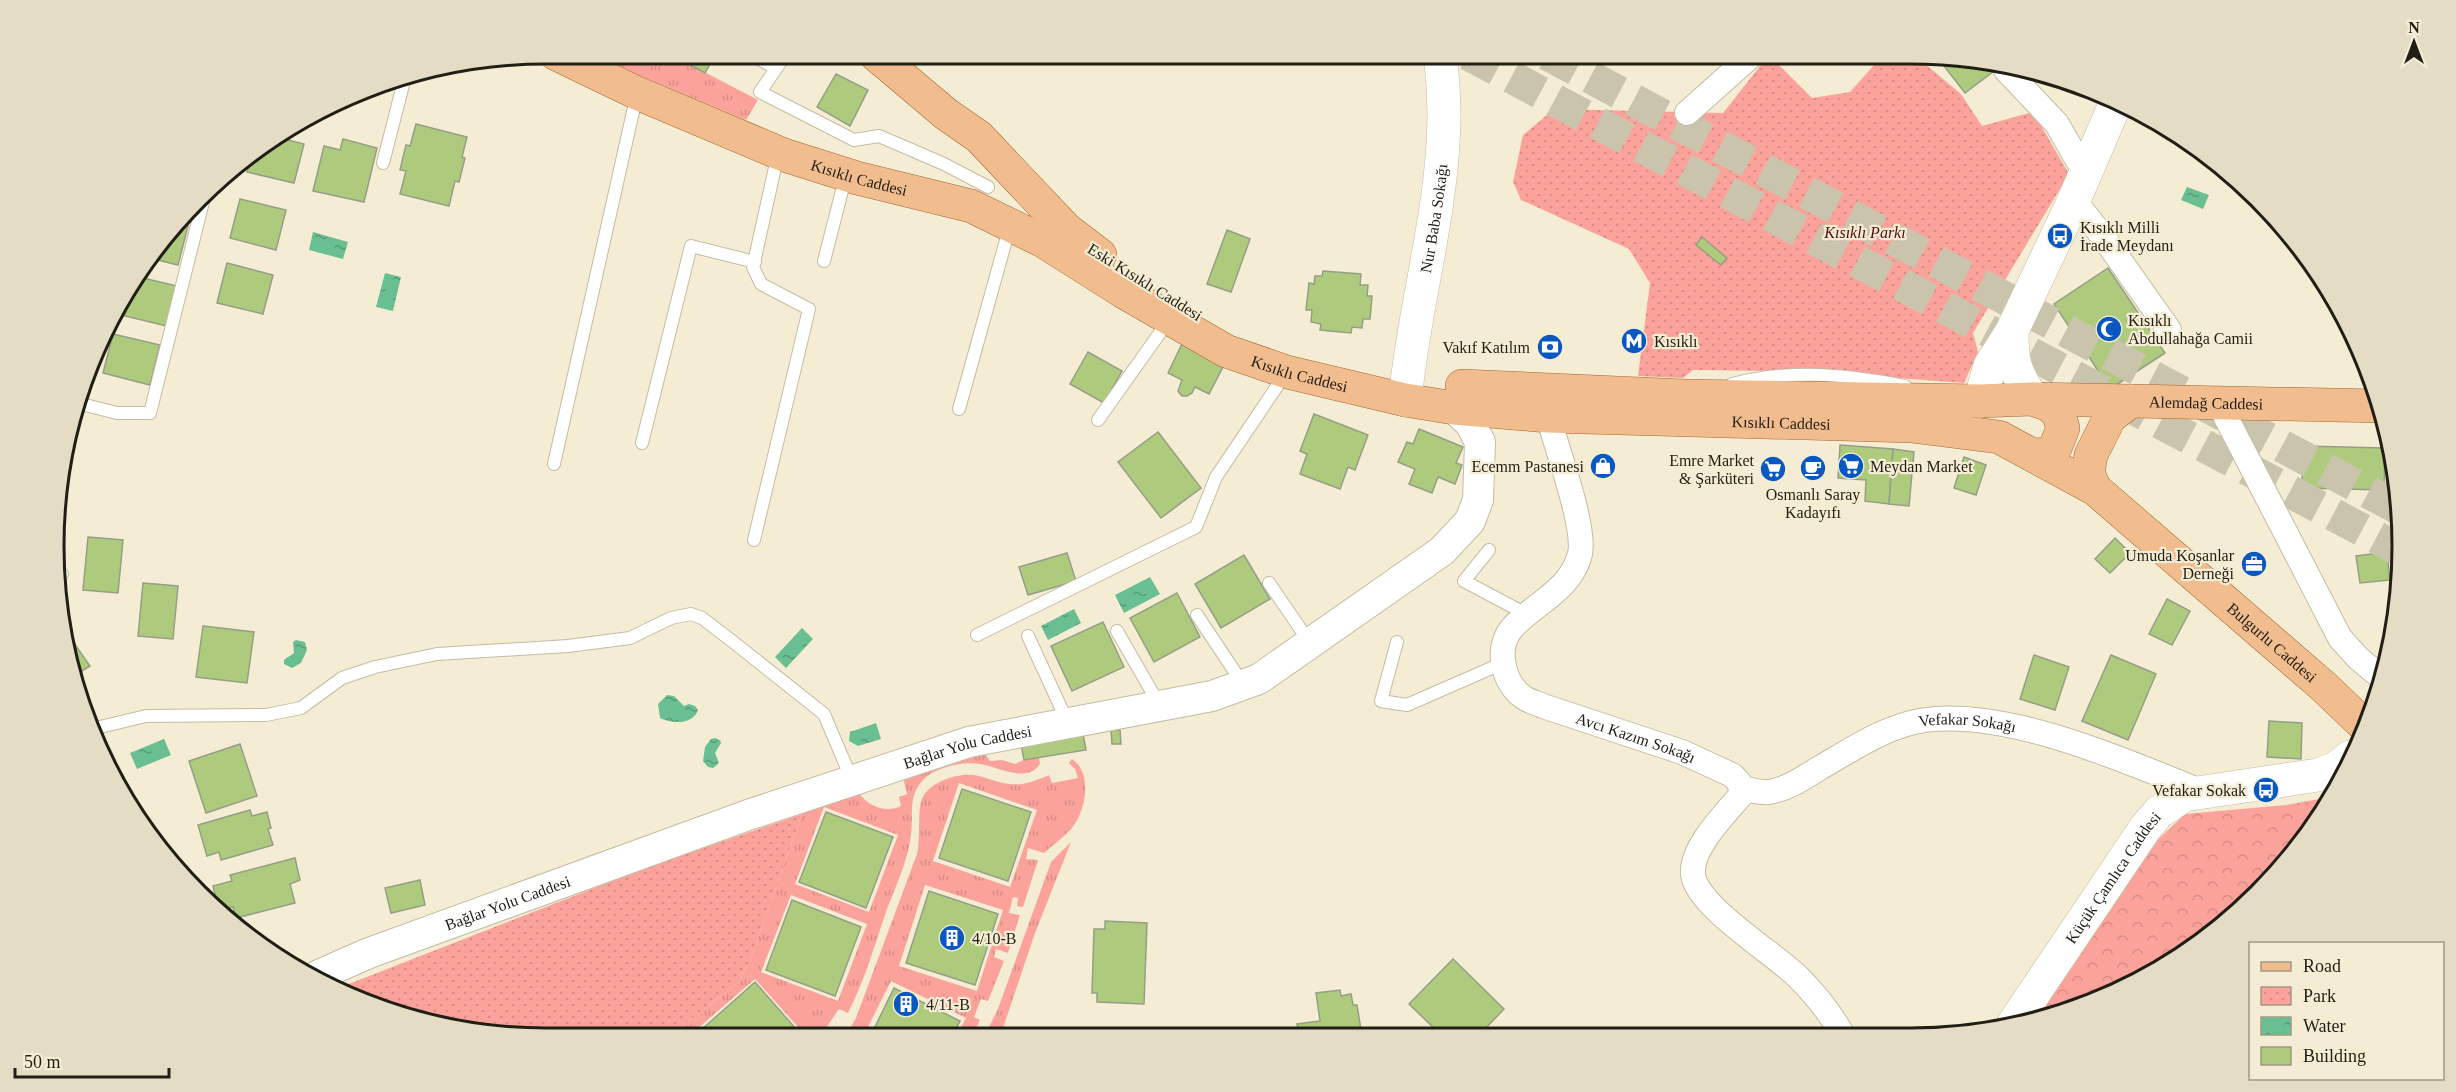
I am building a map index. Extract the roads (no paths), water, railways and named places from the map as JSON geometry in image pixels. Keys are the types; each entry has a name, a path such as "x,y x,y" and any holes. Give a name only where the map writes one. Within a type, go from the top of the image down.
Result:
{"main road":[{"name":"Kısıklı Caddesi","path":"577,64 637,93 778,153 846,174 980,196 1011,225 1043,241 1170,319 1226,351 1287,372 1406,390 1481,388 1685,396 1980,401 2032,399"},
{"name":"Eski Kısıklı Caddesi","path":"887,64 981,140 1066,229 1113,264 1220,328 1303,359 1367,374 1406,390"},
{"name":"Nur Baba Sokağı","path":"1406,390 1440,177 1444,135 1442,64"},
{"path":"1999,437 1989,430 1982,415 1980,401 1990,366 2012,331 2080,187 2113,109"},
{"path":"980,196 992,181 993,164 981,140"},
{"path":"2012,331 2012,360 2016,374 2032,399 2049,405 2058,413 2063,428 2055,448 2046,454 2036,455"},
{"name":"Kısıklı Caddesi","path":"1406,390 1455,408 1548,416 1911,426 1999,437 2096,489"},
{"name":"Alemdağ Caddesi","path":"2032,399 2370,406"},
{"path":"2096,489 2088,473 2091,455 2110,417 2131,401"},
{"name":"Bulgurlu Caddesi","path":"2096,489 2323,686 2359,720"},
{"name":"Küçük Çamlıca Caddesi","path":"2020,1014 2146,827 2159,812 2184,795 2318,775 2338,766"}],"street":[{"path":"1687,113 1742,64"},
{"path":"2011,76 2057,124 2080,187 2107,242 2169,330"},
{"path":"2218,402 2340,638 2375,672"},
{"name":"Bağlar Yolu Caddesi","path":"324,973 369,953 748,815 969,742 1212,696 1259,679 1443,551 1470,521 1478,500 1480,442 1470,423 1455,408"},
{"path":"1503,663 1502,649 1511,628 1569,579 1580,553 1578,523 1548,416"},
{"name":"Avcı Kazım Sokağı","path":"1503,663 1508,679 1522,696 1543,706 1682,752 1732,775 1742,788"},
{"name":"Vefakar Sokağı","path":"1742,788 1766,793 1778,790 1793,784 1872,737 1923,720 1966,719 2050,736 2105,753 2200,791"},
{"path":"1742,788 1742,794 1702,841 1693,873 1698,891 1712,906 1797,975 1823,1004 1838,1028"}],"lane":[{"path":"768,64 776,68"},
{"path":"779,64 760,92 854,140 879,136 944,164 980,196"},
{"path":"383,163 403,87"},
{"path":"554,464 637,93"},
{"path":"754,540 809,309 761,284 753,267 778,153"},
{"path":"824,261 846,174"},
{"path":"86,405 117,413 150,413 201,212"},
{"path":"959,409 1011,225"},
{"path":"642,443 692,246 755,262"},
{"path":"1098,420 1170,319"},
{"path":"977,635 1196,527 1216,477 1287,372"},
{"path":"1489,550 1464,581 1528,615"},
{"path":"1269,583 1310,643"},
{"path":"100,727 146,716 266,715 301,708 342,678 375,667 436,654 568,646 630,638 671,618 692,614 702,618 824,714 852,780"},
{"path":"1197,615 1244,685"},
{"path":"1117,631 1161,707"},
{"path":"1028,636 1069,724"},
{"path":"1397,642 1381,701 1407,705 1503,663"}],"water":[{"path":"2187,187 2209,195 2203,209 2181,200"},
{"path":"313,232 348,242 343,259 309,250"},
{"path":"385,273 401,277 393,311 376,307"},
{"path":"1150,577 1160,594 1124,613 1115,595"},
{"path":"1074,609 1081,623 1048,640 1041,626"},
{"path":"802,628 813,639 786,668 775,657"},
{"path":"296,640 305,642 307,650 301,663 292,668 284,664 284,660 294,653 293,642"},
{"path":"667,695 674,696 684,706 689,704 698,710 687,721 670,721 660,718 658,704"},
{"path":"876,723 881,739 858,746 849,741 850,732"},
{"path":"715,738 721,743 715,753 719,763 713,768 708,767 703,761 705,747 711,739"},
{"path":"164,739 171,755 137,769 130,753"}],"tunnel":[{"path":"1487,64 2392,546"},
{"path":"1566,64 2389,503"}],"place":[{"name":"Kısıklı Milli İrade Meydanı","path":"2060,236"},
{"name":"Kısıklı Abdullahağa Camii","path":"2109,329"},
{"name":"Kısıklı","path":"1634,341"},
{"name":"Vakıf Katılım","path":"1550,347"},
{"name":"Ecemm Pastanesi","path":"1603,466"},
{"name":"Meydan Market","path":"1851,466"},
{"name":"Osmanlı Saray Kadayıfı","path":"1813,468"},
{"name":"Emre Market & Şarküteri","path":"1773,469"},
{"name":"Umuda Koşanlar Derneği","path":"2254,564"},
{"name":"Vefakar Sokak","path":"2266,790"},
{"name":"4/10-B","path":"952,938"},
{"name":"4/11-B","path":"906,1004"}],"park label":[{"name":"Kısıklı Parkı","path":"1865,232"}]}
